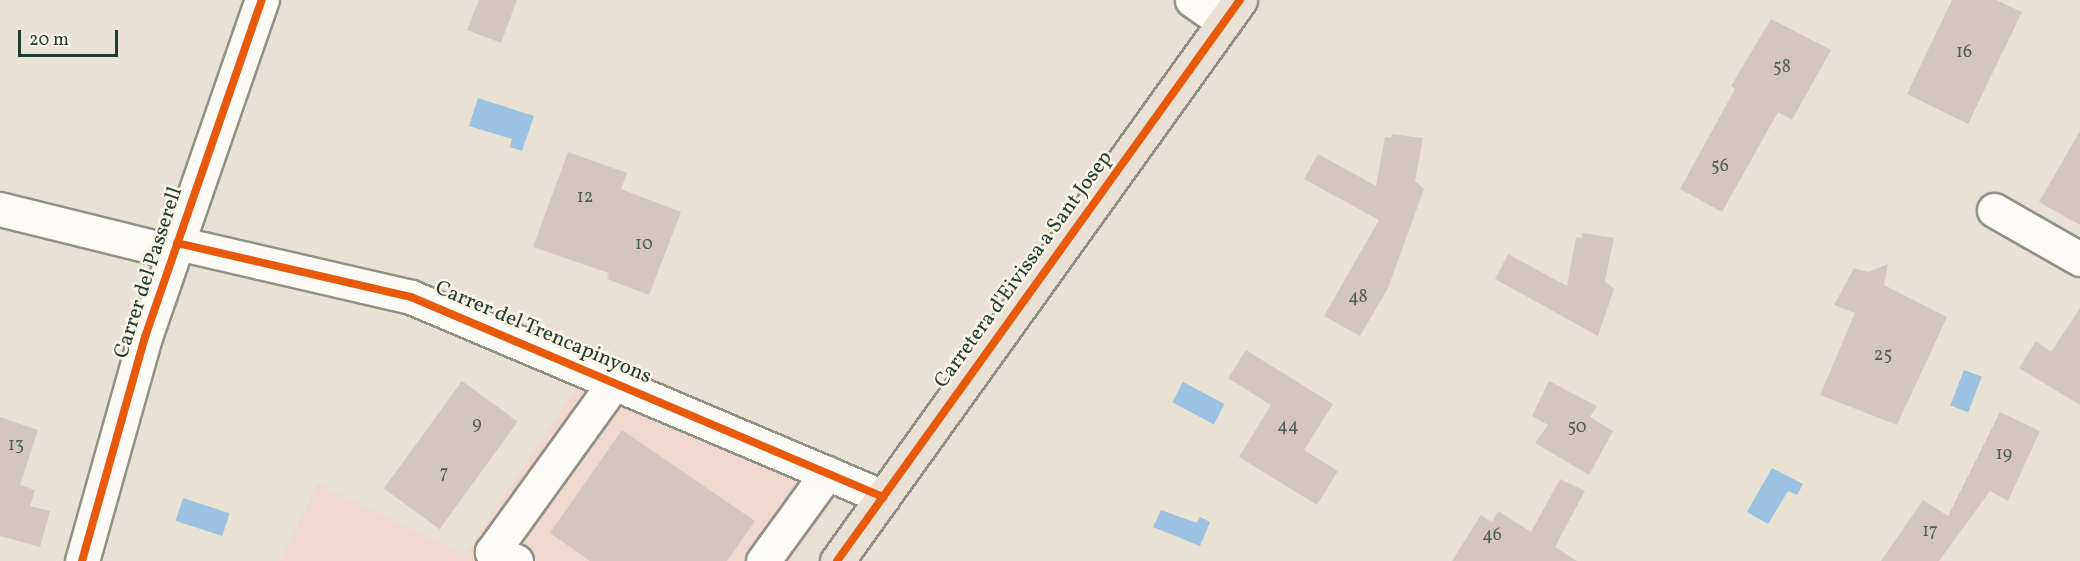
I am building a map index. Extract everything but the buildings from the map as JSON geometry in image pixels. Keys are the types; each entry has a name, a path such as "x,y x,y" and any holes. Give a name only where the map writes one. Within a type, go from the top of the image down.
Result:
{"main road":[{"name":"Carretera d'Eivissa a Sant Josep","path":"837,561 1232,11"}],"street":[{"name":"Carrer del Passerell","path":"82,561 145,337 262,0"},
{"path":"1192,0 1232,11"},
{"name":"Carrer del Trencapinyons","path":"0,209 411,297 882,497"},
{"path":"1994,210 2080,259"},
{"path":"516,561 492,552 614,383"},
{"path":"763,561 827,473"}],"shaded area":[{"path":"576,387 838,495 791,561 280,561 318,484 465,555"}],"water":[{"path":"478,98 534,116 522,151 510,147 512,139 469,126"},
{"path":"1964,370 1982,377 1968,412 1950,405"},
{"path":"1183,382 1224,404 1214,424 1172,402"},
{"path":"1772,468 1803,484 1797,495 1788,491 1768,524 1747,512"},
{"path":"183,498 230,513 222,536 176,521"},
{"path":"1161,510 1197,523 1200,517 1210,522 1200,546 1153,527"}],"cycle path":[{"path":"82,561 145,337 262,0"},
{"path":"837,561 1240,0"},
{"path":"177,243 411,297 883,497"}]}
